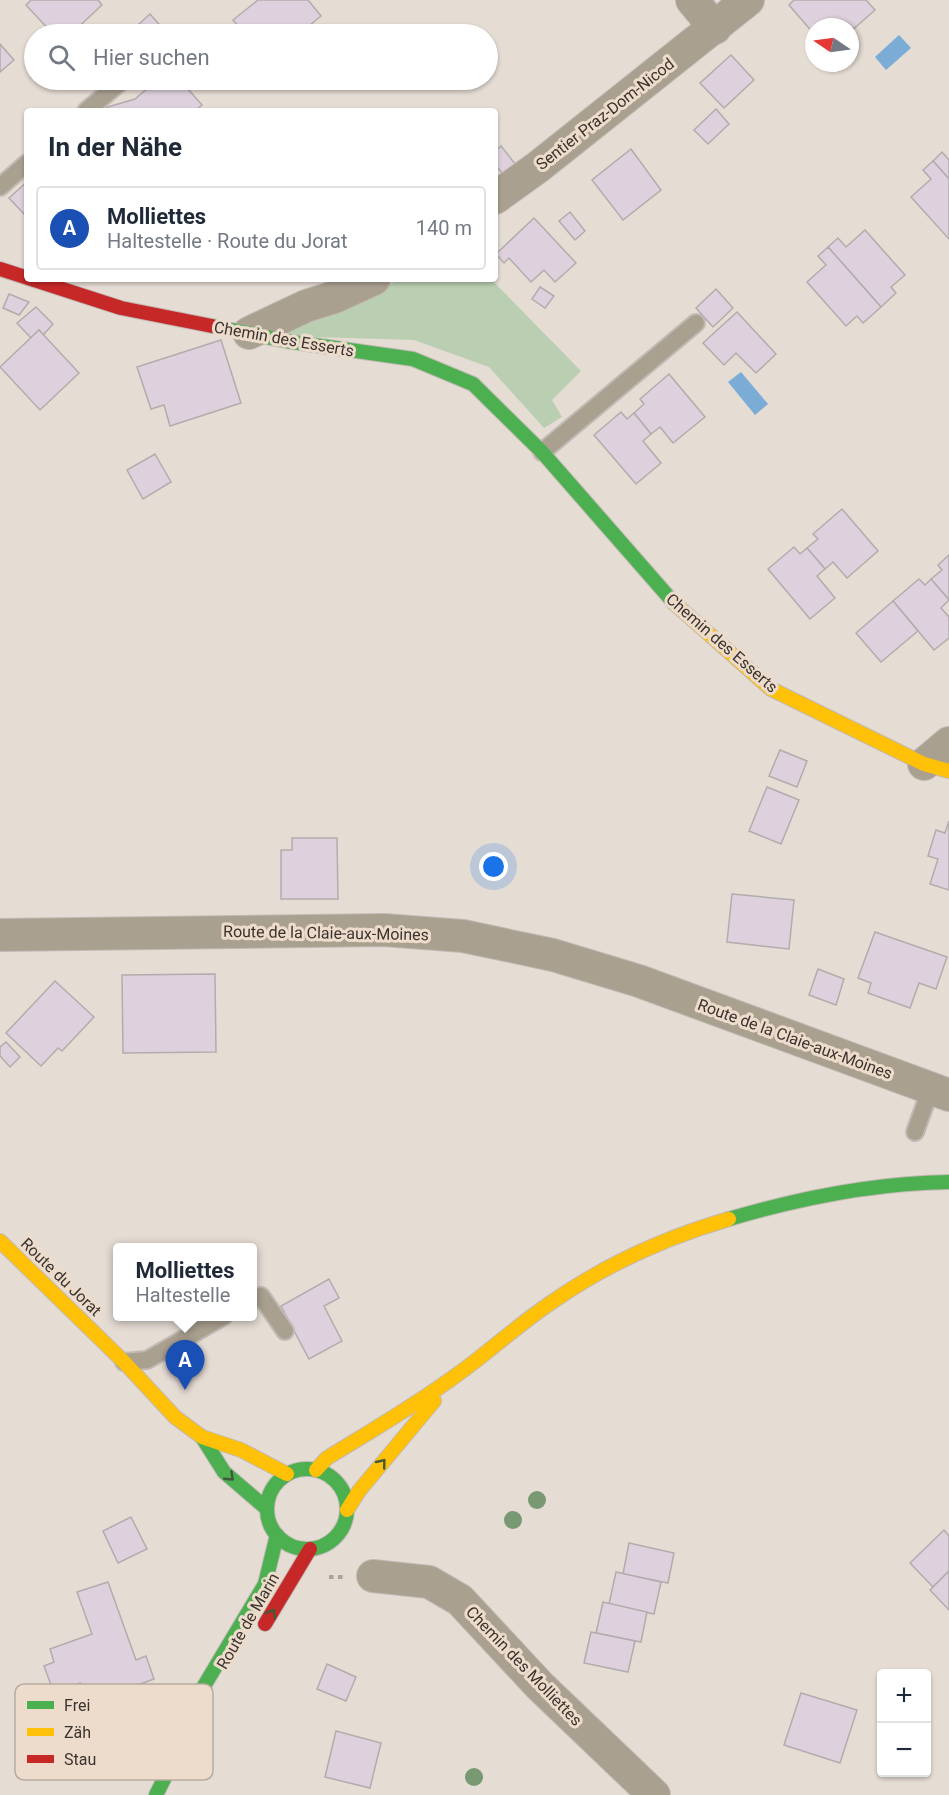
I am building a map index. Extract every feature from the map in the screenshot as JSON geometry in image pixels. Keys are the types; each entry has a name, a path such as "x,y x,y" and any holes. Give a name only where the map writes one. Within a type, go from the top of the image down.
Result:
{"main road":[{"name":"Chemin des Esserts","path":"0,269 24,277"},
{"name":"Chemin des Esserts","path":"40,282 121,308 183,322 286,341 413,359 473,384 542,452 669,599 771,689 937,768"},
{"path":"316,1470 327,1458 457,1375 491,1346 554,1300 614,1267 678,1237 743,1215 808,1197 875,1186 949,1182"},
{"name":"Route du Jorat","path":"0,1241 124,1362 175,1417 202,1437 241,1450 287,1474"},
{"path":"347,1510 359,1491 457,1375"},
{"name":"Route du Jorat","path":"202,1437 224,1472 267,1509"},
{"path":"306,1469 316,1470 329,1475 339,1484 345,1497 347,1510 340,1532 321,1546 310,1549 287,1543 277,1535 272,1528 267,1509 272,1489 287,1474 306,1469"},
{"name":"Route de Marin","path":"205,1684 265,1584 277,1535"},
{"name":"Route de Marin","path":"260,1634 310,1549"},
{"name":"Route de Marin","path":"156,1795 164,1780"}],"street":[{"path":"692,0 715,28"},
{"name":"Sentier Praz-Dom-Nicod","path":"498,196 715,28 747,0"},
{"path":"249,333 306,306 335,297 368,282"},
{"path":"937,768 949,744"},
{"name":"Route de la Claie-aux-Moines","path":"0,935 384,930 463,936 553,955 639,981 940,1092"},
{"name":"Chemin des Molliettes","path":"373,1576 429,1582 460,1600 540,1686 654,1795"}],"lane":[{"path":"90,108 111,90"},
{"path":"0,187 24,166"},
{"path":"542,452 696,323"},
{"path":"915,1132 940,1092"},
{"path":"257,1298 261,1296 285,1331"},
{"path":"124,1362 147,1360 217,1321"}],"green space":[{"path":"394,282 494,282 581,371 552,400 562,417 544,428 489,367 414,340 282,336 278,321"}],"water":[{"path":"899,35 911,48 886,70 875,57"},
{"path":"741,372 768,404 755,415 728,382"}],"building":[{"path":"31,0 98,0 102,5 82,24 44,24 26,5"},
{"path":"258,0 308,0 321,16 311,24 236,24 233,20"},
{"path":"794,0 866,0 875,10 859,24 859,18 805,18 805,24 789,5"},
{"path":"150,14 159,24 139,24"},
{"path":"0,44 14,60 0,72"},
{"path":"731,55 754,80 724,108 700,83"},
{"path":"146,90 189,90 202,105 198,108 104,108 135,99"},
{"path":"716,109 729,124 708,144 694,130"},
{"path":"501,146 516,165 504,175 498,168 498,148"},
{"path":"631,149 661,190 623,220 592,180"},
{"path":"942,152 949,160 949,179 933,161"},
{"path":"933,161 949,179 949,239 911,197 931,179 923,170"},
{"path":"24,185 24,214 9,198"},
{"path":"570,212 585,231 575,240 559,221"},
{"path":"534,218 576,263 555,282 544,270 531,282 509,258 504,263 498,256 498,252"},
{"path":"865,230 905,275 891,287 896,293 881,307 828,247 838,238 846,247"},
{"path":"828,247 881,307 863,323 857,316 846,326 807,282 826,265 818,256"},
{"path":"540,287 554,296 545,308 532,299"},
{"path":"716,289 733,308 713,327 696,308"},
{"path":"9,294 29,302 19,315 3,308"},
{"path":"36,307 53,324 43,335 39,330 31,338 17,323"},
{"path":"737,312 776,354 756,373 736,353 724,365 703,343"},
{"path":"39,330 79,373 40,410 0,367"},
{"path":"221,340 241,403 170,426 164,405 151,409 137,367"},
{"path":"669,374 705,417 673,443 660,427 651,434 634,413 644,404 640,399"},
{"path":"621,412 627,419 634,413 651,434 643,441 661,463 636,484 594,435"},
{"path":"155,454 171,482 143,499 127,470"},
{"path":"842,509 878,551 847,578 833,562 825,569 807,548 818,539 813,534"},
{"path":"794,547 800,554 807,548 825,569 817,576 835,598 810,619 768,569"},
{"path":"949,555 949,600 931,579 942,570 938,565"},
{"path":"919,579 925,585 931,579 949,600 941,608 949,617 949,638 934,650 893,601"},
{"path":"893,601 918,631 881,662 856,633"},
{"path":"780,750 807,761 797,787 769,776"},
{"path":"767,787 799,800 781,844 749,831"},
{"path":"949,821 949,890 930,884 938,859 928,856 936,830 945,833"},
{"path":"292,838 337,838 338,899 281,899 281,850 292,850"},
{"path":"732,894 794,900 789,949 727,942"},
{"path":"875,932 947,957 936,989 919,983 910,1008 868,993 871,983 858,978"},
{"path":"818,969 844,979 836,1005 809,995"},
{"path":"215,974 216,1052 123,1053 122,975"},
{"path":"55,981 94,1017 62,1051 58,1048 41,1066 6,1033"},
{"path":"6,1042 20,1057 10,1067 0,1056 0,1047"},
{"path":"329,1279 339,1298 324,1306 342,1341 309,1359 281,1306"},
{"path":"131,1517 147,1549 118,1563 103,1531"},
{"path":"944,1530 949,1536 949,1571 933,1587 910,1563"},
{"path":"629,1543 674,1553 668,1583 623,1574"},
{"path":"949,1571 949,1610 930,1590"},
{"path":"616,1572 661,1582 654,1614 609,1604"},
{"path":"108,1582 136,1660 146,1656 154,1679 140,1684 51,1684 44,1666 54,1662 50,1649 92,1634 77,1592"},
{"path":"603,1602 647,1612 641,1642 596,1633"},
{"path":"591,1632 635,1641 628,1672 584,1663"},
{"path":"327,1664 356,1677 346,1701 317,1689"},
{"path":"801,1693 857,1710 840,1763 784,1745"},
{"path":"336,1731 381,1743 370,1788 325,1777"}],"traffic: fast":[{"path":"212,326 286,341 413,359 473,384 542,452 674,603"},
{"path":"729,1219 783,1204 838,1193 893,1185 949,1182"},
{"path":"202,1437 224,1472 267,1509"},
{"path":"307,1469 322,1472 335,1481 344,1494 347,1509 344,1524 335,1537 322,1546 307,1549 292,1546 279,1537 270,1524 267,1509 270,1494 279,1481 292,1472 307,1469"},
{"path":"205,1684 265,1584 277,1535"},
{"path":"156,1795 164,1780"}],"traffic: slow":[{"path":"674,603 771,689 924,764 949,771"},
{"path":"316,1470 327,1458 442,1385 528,1319 593,1276 660,1243 729,1219"},
{"path":"0,1241 124,1362 175,1417 202,1437 241,1450 287,1474"},
{"path":"347,1510 359,1491 434,1401"}],"traffic: jam":[{"path":"0,269 24,277"},
{"path":"40,282 121,308 212,326"},
{"path":"265,1624 310,1549"}],"place":[{"name":"Molliettes","path":"185,1390"}]}
